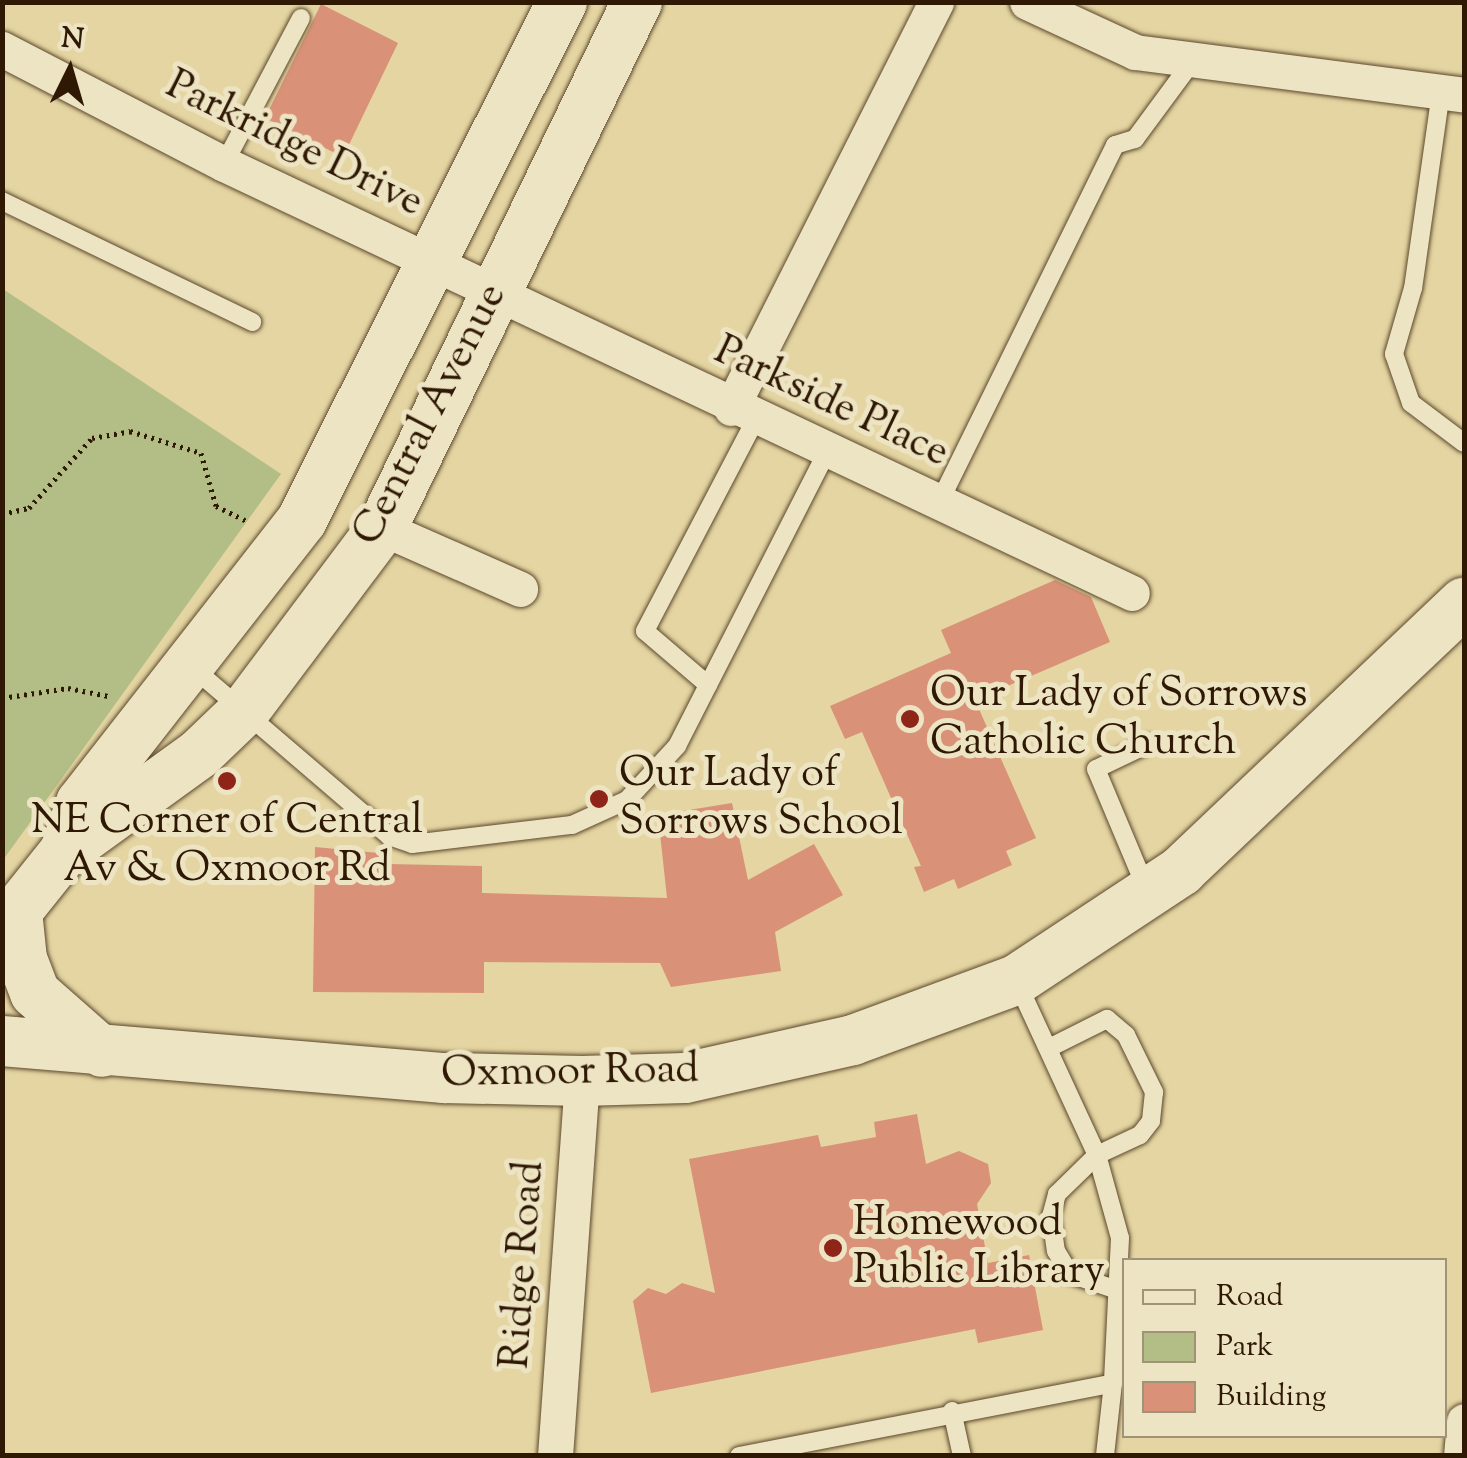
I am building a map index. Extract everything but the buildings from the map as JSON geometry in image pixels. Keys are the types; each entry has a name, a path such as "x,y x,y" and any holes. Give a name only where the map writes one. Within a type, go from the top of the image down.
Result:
{"main road":[{"name":"Central Avenue","path":"64,851 81,803 302,520 562,2"},
{"name":"Central Avenue","path":"10,920 64,851 199,754 246,710 382,528 493,292 637,2"},
{"name":"Oxmoor Road","path":"2,1042 444,1078 582,1081 685,1078 853,1040 1016,980 1148,894 1276,788 1464,602"},
{"path":"10,920 31,986 47,1009 102,1052"}],"street":[{"path":"744,413 936,2"},
{"path":"1027,2 1134,52 1453,94"},
{"name":"Parkridge Drive","path":"2,49 224,164 493,292"},
{"name":"Parkside Place","path":"493,292 1132,593"},
{"path":"382,528 520,589"},
{"name":"Ridge Road","path":"555,1456 582,1081"},
{"path":"1461,1456 1464,1422"}],"lane":[{"path":"224,164 301,18"},
{"path":"939,503 1114,145 1135,139 1194,59"},
{"path":"1453,94 1414,288 1394,354 1411,403 1464,443"},
{"path":"2,200 252,322"},
{"path":"708,685 645,631 744,413"},
{"path":"191,667 246,710 365,816 412,844 572,826 627,800 677,746 828,452"},
{"path":"1148,744 1096,769 1148,894"},
{"path":"1016,980 1097,1154 1120,1238 1120,1290 1104,1455"},
{"path":"1049,1048 1107,1019 1126,1035 1154,1092 1151,1121 1140,1134 1097,1154 1057,1194 1051,1216 1056,1251 1070,1274 1120,1290"},
{"path":"739,1456 1112,1384"},
{"path":"952,1412 962,1456"}],"path":[{"path":"2,514 29,508 92,438 130,431 201,453 216,506 261,531"},
{"path":"2,698 68,688 108,696"}],"green space":[{"path":"3,289 281,474 3,860"}],"place":[{"name":"Our Lady of Sorrows Catholic Church","path":"910,719"},
{"name":"NE Corner of Central Av & Oxmoor Rd","path":"227,781"},
{"name":"Our Lady of Sorrows School","path":"599,799"},
{"name":"Homewood Public Library","path":"833,1248"}]}
